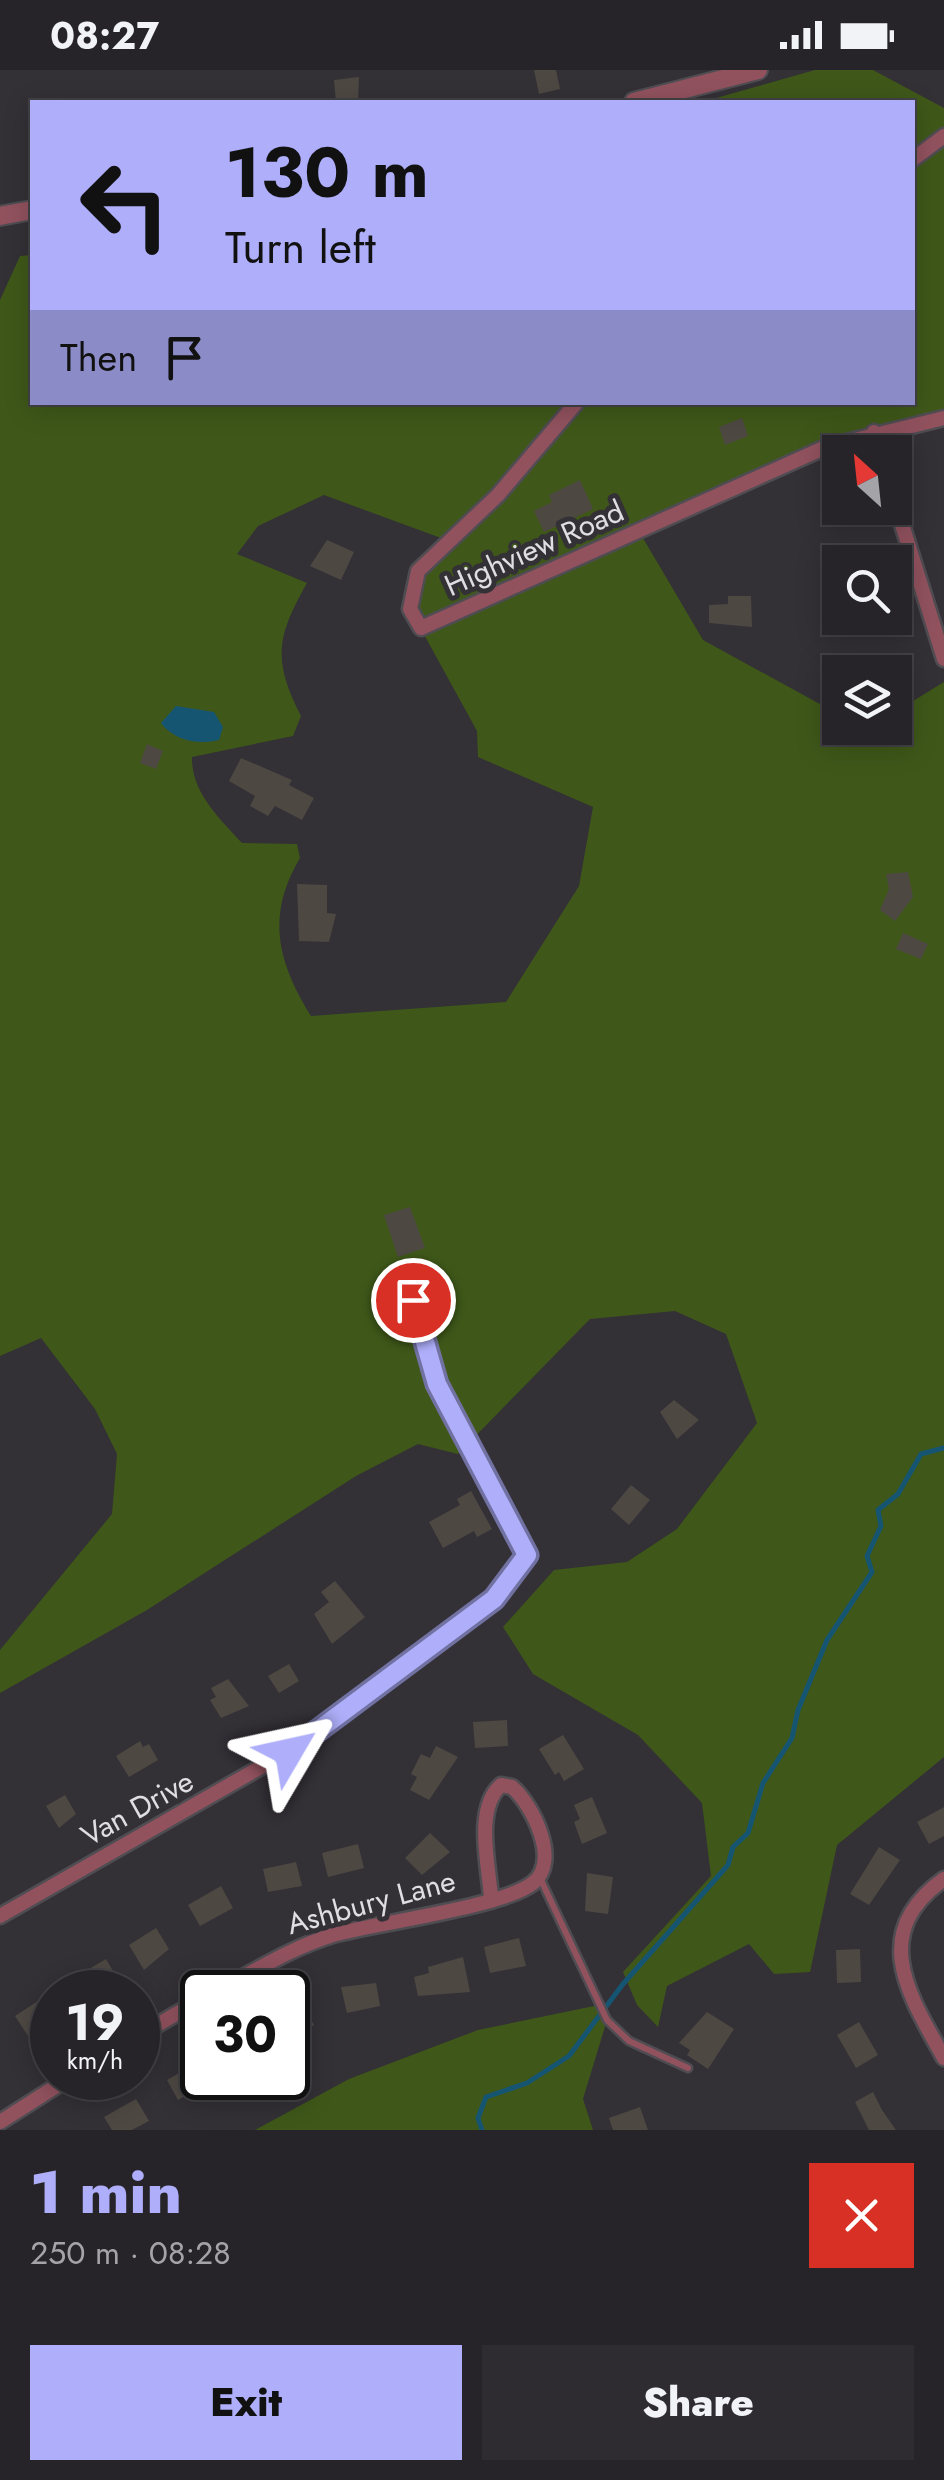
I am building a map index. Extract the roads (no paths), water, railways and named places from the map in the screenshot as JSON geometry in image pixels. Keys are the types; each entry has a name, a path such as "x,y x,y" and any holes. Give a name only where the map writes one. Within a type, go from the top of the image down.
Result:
{"street":[{"path":"642,100 753,71"},
{"path":"915,158 944,136"},
{"path":"0,216 30,210"},
{"name":"Highview Road","path":"574,405 498,496 418,571 410,609 421,628 787,462 874,432 944,418"},
{"path":"902,525 944,659"},
{"name":"Van Drive","path":"0,1916 289,1752 494,1599 527,1555"},
{"name":"Ashbury Lane","path":"256,1970 300,1946 491,1898 532,1885 539,1877 544,1853 524,1796 512,1787 501,1786 494,1792 486,1817 491,1898"},
{"path":"944,1879 931,1888 908,1919 900,1956 908,1992 944,2058"},
{"path":"0,2122 35,2100"}],"lane":[{"path":"413,1300 437,1384 527,1555"},
{"path":"539,1877 606,2020 629,2041 688,2068"}],"water":[{"path":"176,706 214,712 223,727 219,740 187,740 166,729 161,723"}],"waterway":[{"path":"482,2130 478,2118 486,2097 527,2083 569,2056 623,1984 728,1865 733,1847 748,1833 763,1783 792,1738 798,1710 827,1640 872,1572 867,1556 881,1526 878,1510 898,1494 921,1454 944,1448"}]}
